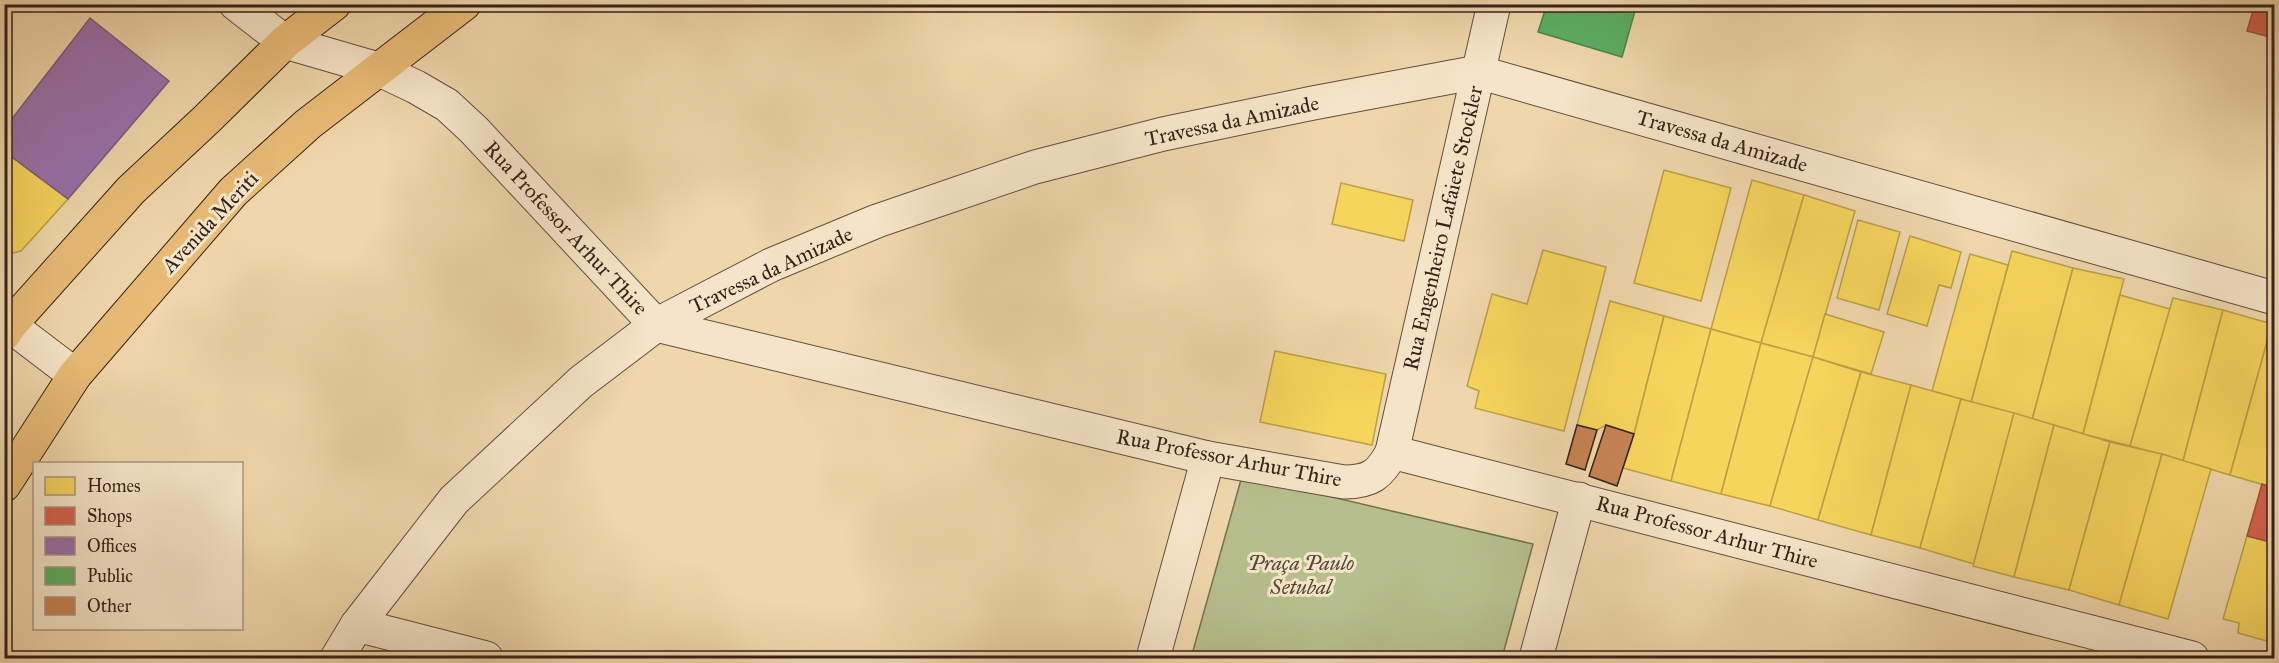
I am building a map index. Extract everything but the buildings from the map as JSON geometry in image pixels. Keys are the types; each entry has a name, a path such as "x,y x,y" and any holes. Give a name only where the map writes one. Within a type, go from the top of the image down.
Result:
{"main road":[{"path":"6,326 130,190 285,42 334,4"},
{"name":"Avenida Meriti","path":"4,485 75,375 233,192 308,124 464,4"}],"street":[{"path":"236,4 285,42"},
{"name":"Rua Engenheiro Lafaiete Stockler","path":"1392,452 1494,4"},
{"name":"Rua Professor Arhur Thire","path":"285,42 378,69 447,105 474,130 656,325 1208,458 1344,482 1359,482 1383,469 1392,452 2192,658"},
{"name":"Travessa da Amizade","path":"338,658 357,625 454,500 581,382 656,325 771,265 878,221 1035,167 1186,129 1478,72 2274,298"},
{"path":"6,326 75,375"},
{"path":"1153,658 1208,458"},
{"path":"1536,658 1579,499"},
{"path":"357,625 486,658"}],"green space":[{"name":"Praça Paulo Setubal","path":"1242,476 1533,544 1502,658 1191,658"}]}
